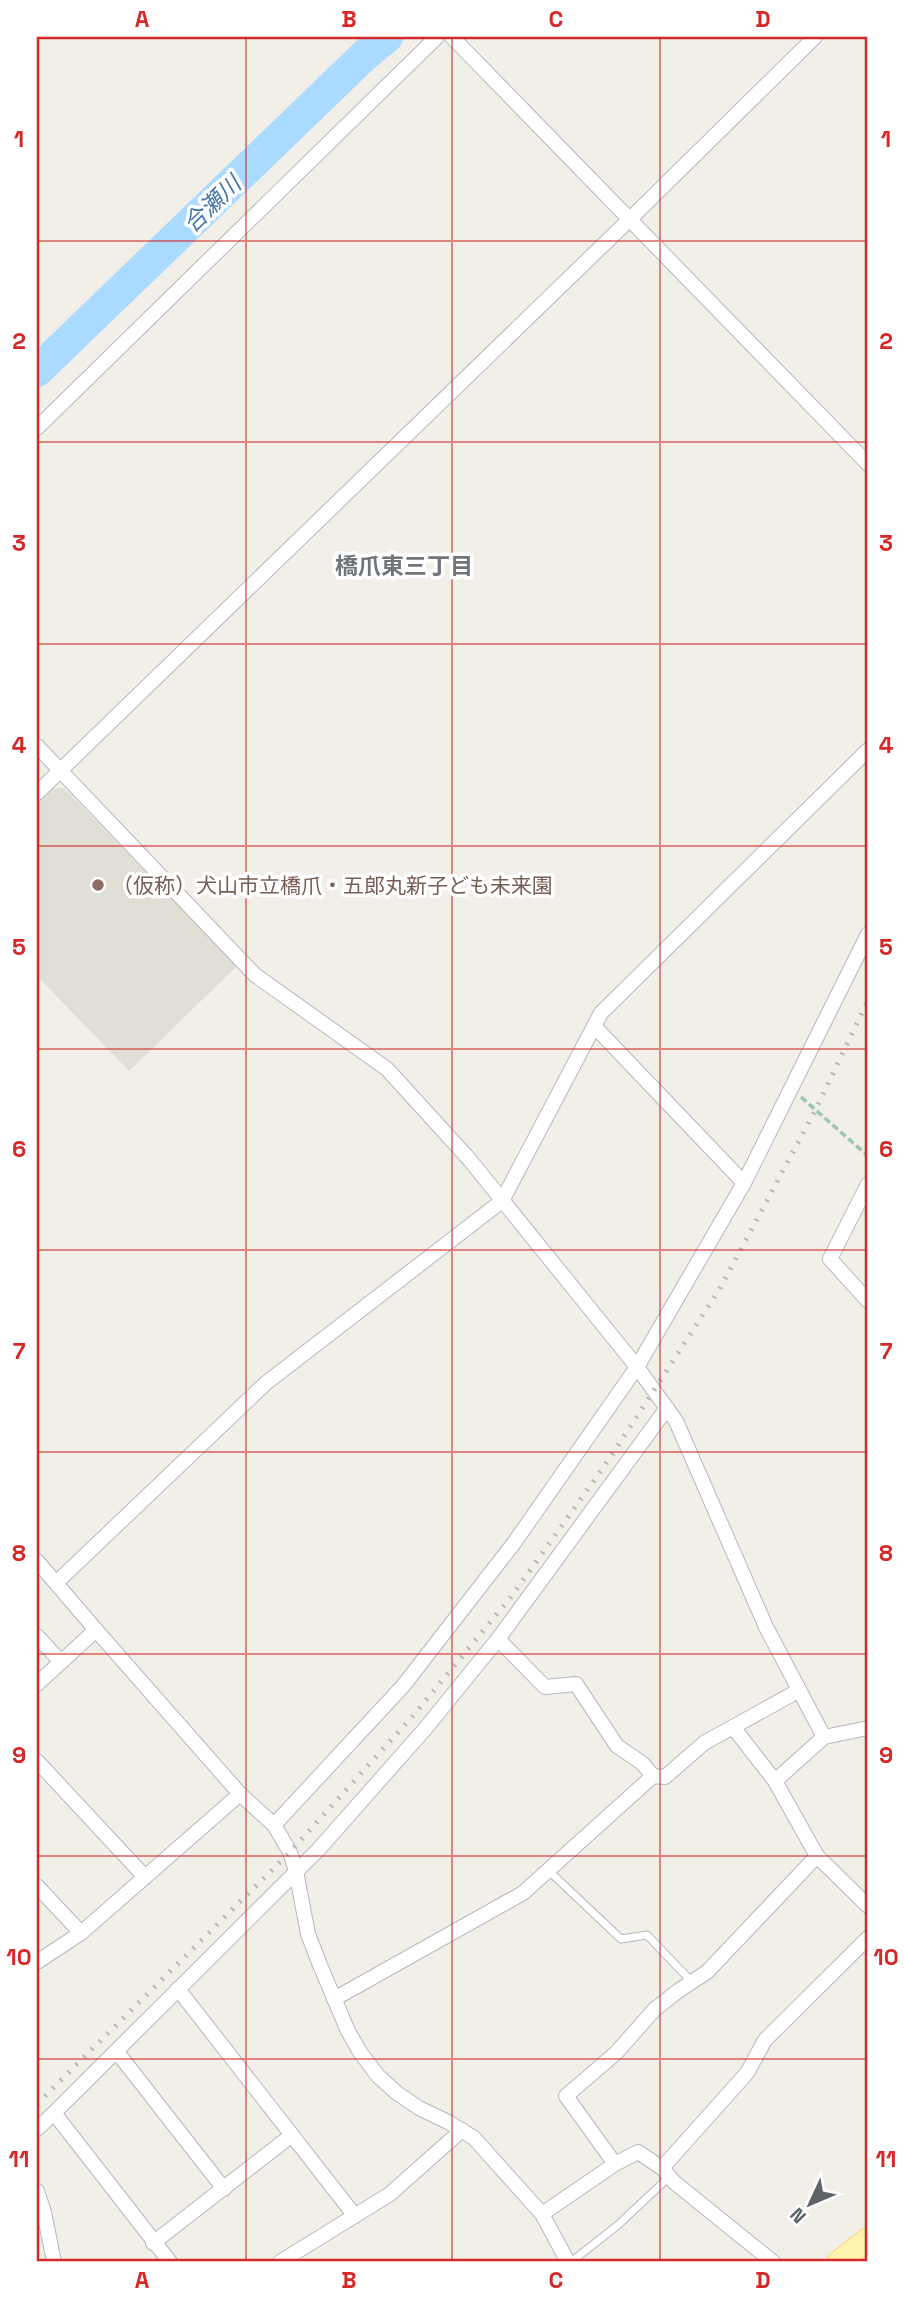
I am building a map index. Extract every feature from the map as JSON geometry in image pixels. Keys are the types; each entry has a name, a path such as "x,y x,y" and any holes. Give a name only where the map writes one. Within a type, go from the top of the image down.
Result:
{"main road":[{"path":"845,2260 868,2239"}],"street":[{"path":"37,428 437,37"},
{"path":"452,37 868,464"},
{"path":"37,793 631,219 815,37"},
{"path":"37,746 255,975 387,1069 469,1158 637,1367 677,1421 766,1627 824,1737"},
{"path":"56,1583 266,1383 502,1201 594,1026 611,1000 868,750"},
{"path":"274,1825 403,1686 514,1544 637,1367 744,1183 868,934"},
{"path":"594,1026 744,1183"},
{"path":"868,1184 830,1259 868,1301"},
{"path":"37,2129 296,1871 425,1729 498,1639 667,1408"},
{"path":"37,1561 240,1794 274,1825 290,1852 308,1934 334,1998 354,2042 378,2076 419,2108 474,2138 542,2214 568,2262"},
{"path":"37,1684 96,1630"},
{"path":"37,1636 61,1662"},
{"path":"498,1639 545,1686 576,1684 617,1746 642,1763 653,1776 665,1777 704,1743 798,1691"},
{"path":"733,1727 775,1781 817,1856 868,1906"},
{"path":"775,1781 824,1737 868,1728"},
{"path":"37,1761 145,1877"},
{"path":"334,1998 523,1893 653,1776"},
{"path":"37,1962 81,1933 240,1794"},
{"path":"615,2164 566,2096 616,2053 654,2010 678,1990 708,1972 817,1856"},
{"path":"37,1886 81,1933"},
{"path":"666,2172 747,2073 765,2040 868,1938"},
{"path":"178,1989 355,2216"},
{"path":"117,2052 224,2189"},
{"path":"54,2113 170,2262"},
{"path":"280,2262 390,2194 461,2130"},
{"path":"153,2243 292,2135"},
{"path":"542,2214 638,2151 773,2262"},
{"path":"37,2191 54,2262"}],"lane":[{"path":"549,1871 621,1939 647,1936 693,1982"},
{"path":"568,2262 618,2225 666,2172"}],"path":[{"path":"792,1088 868,1156"}],"shaded area":[{"name":"（仮称）犬山市立橋爪・五郎丸新子ども未来園","path":"54,788 64,788 237,966 129,1071 37,976 37,804"}],"waterway":[{"name":"合瀬川","path":"37,371 366,54 387,37"}],"railway":[{"path":"37,2104 290,1852 412,1717 511,1597 610,1458 719,1290 815,1111 868,1000"}],"place":[{"name":"（仮称）犬山市立橋爪・五郎丸新子ども未来園","path":"98,885"}],"district":[{"name":"橋爪東三丁目","path":"404,566"}]}
